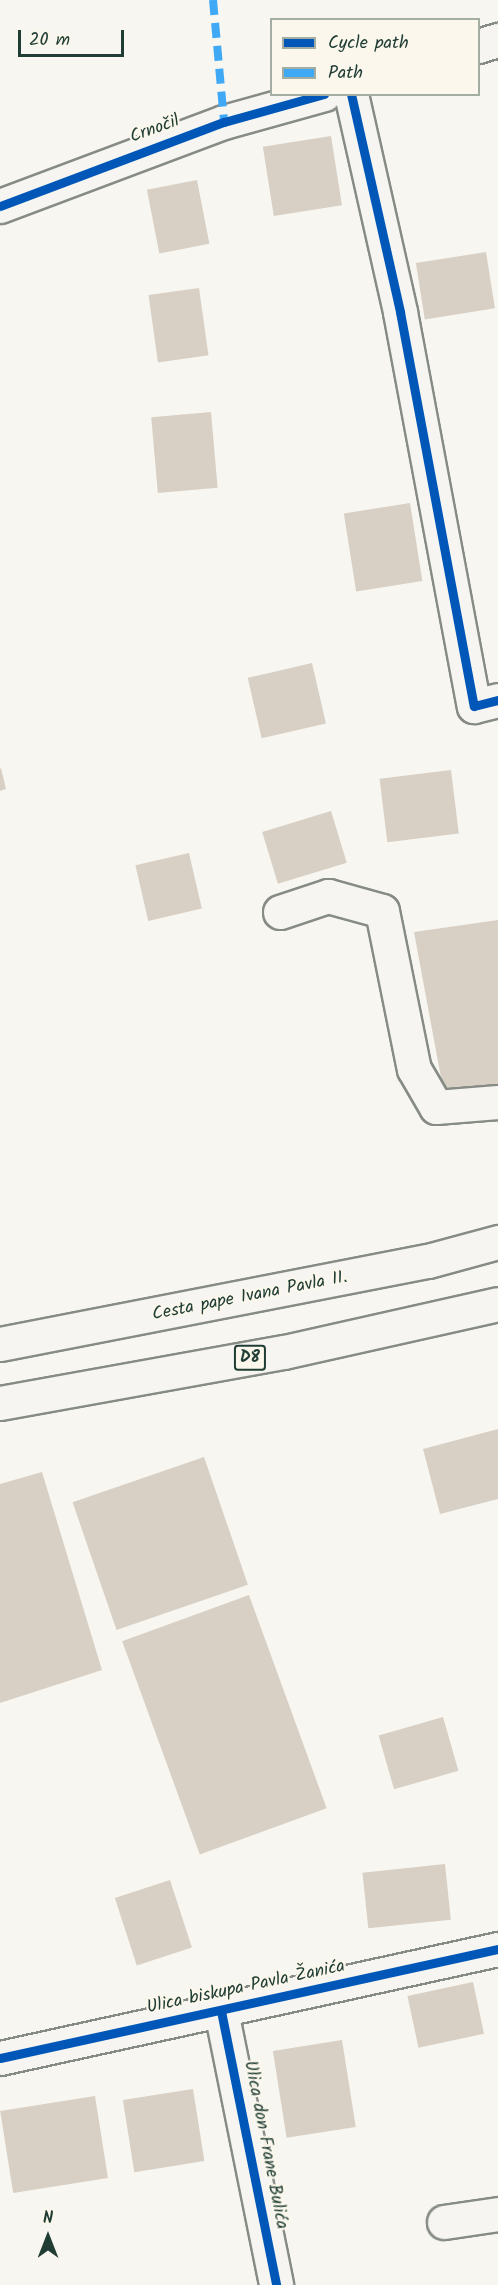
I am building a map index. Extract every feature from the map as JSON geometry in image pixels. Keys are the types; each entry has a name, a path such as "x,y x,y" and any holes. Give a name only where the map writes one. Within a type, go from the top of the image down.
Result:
{"street":[{"path":"480,45 498,40"},
{"name":"Crnočil","path":"0,206 224,122 317,96"},
{"path":"351,96 400,312 439,544 474,706 498,700"},
{"path":"280,912 328,896 382,911 414,1069 436,1107 498,1101"},
{"name":"Cesta pape Ivana Pavla II.","path":"0,1344 428,1261 498,1242"},
{"name":"D8","path":"0,1403 284,1352 498,1304"},
{"name":"Ulica biskupa Pavla Žanića","path":"0,2058 498,1949"},
{"name":"Ulica don Frane Bulića","path":"221,2011 276,2285"},
{"path":"444,2222 498,2214"}],"building":[{"path":"331,136 342,205 274,216 263,147"},
{"path":"197,180 209,244 159,254 147,190"},
{"path":"486,252 495,308 425,319 416,263"},
{"path":"199,288 208,355 158,362 148,295"},
{"path":"211,412 218,488 158,493 151,417"},
{"path":"410,503 422,581 356,592 344,513"},
{"path":"312,663 326,723 262,738 248,678"},
{"path":"0,769 6,789 0,791"},
{"path":"451,770 459,834 387,842 380,779"},
{"path":"331,811 347,863 278,884 262,832"},
{"path":"189,853 202,909 148,921 135,865"},
{"path":"498,920 498,1084 444,1094 414,932"},
{"path":"498,1429 498,1499 440,1514 423,1449"},
{"path":"204,1457 248,1585 117,1630 73,1502"},
{"path":"42,1472 102,1670 0,1703 0,1484"},
{"path":"249,1595 327,1808 200,1854 122,1641"},
{"path":"443,1717 458,1771 394,1789 379,1735"},
{"path":"445,1864 451,1920 368,1928 362,1873"},
{"path":"170,1880 192,1948 137,1965 115,1898"},
{"path":"473,1982 484,2034 418,2048 407,1996"},
{"path":"342,2040 356,2127 287,2138 273,2051"},
{"path":"193,2089 204,2161 134,2172 123,2100"},
{"path":"95,2096 108,2178 13,2193 0,2111"}],"marked path":[{"path":"213,0 224,122"}],"cycle path":[{"path":"0,206 224,122 317,96"},
{"path":"351,96 400,312 474,706 498,700"},
{"path":"0,2058 498,1949"},
{"path":"221,2011 276,2285"}]}
